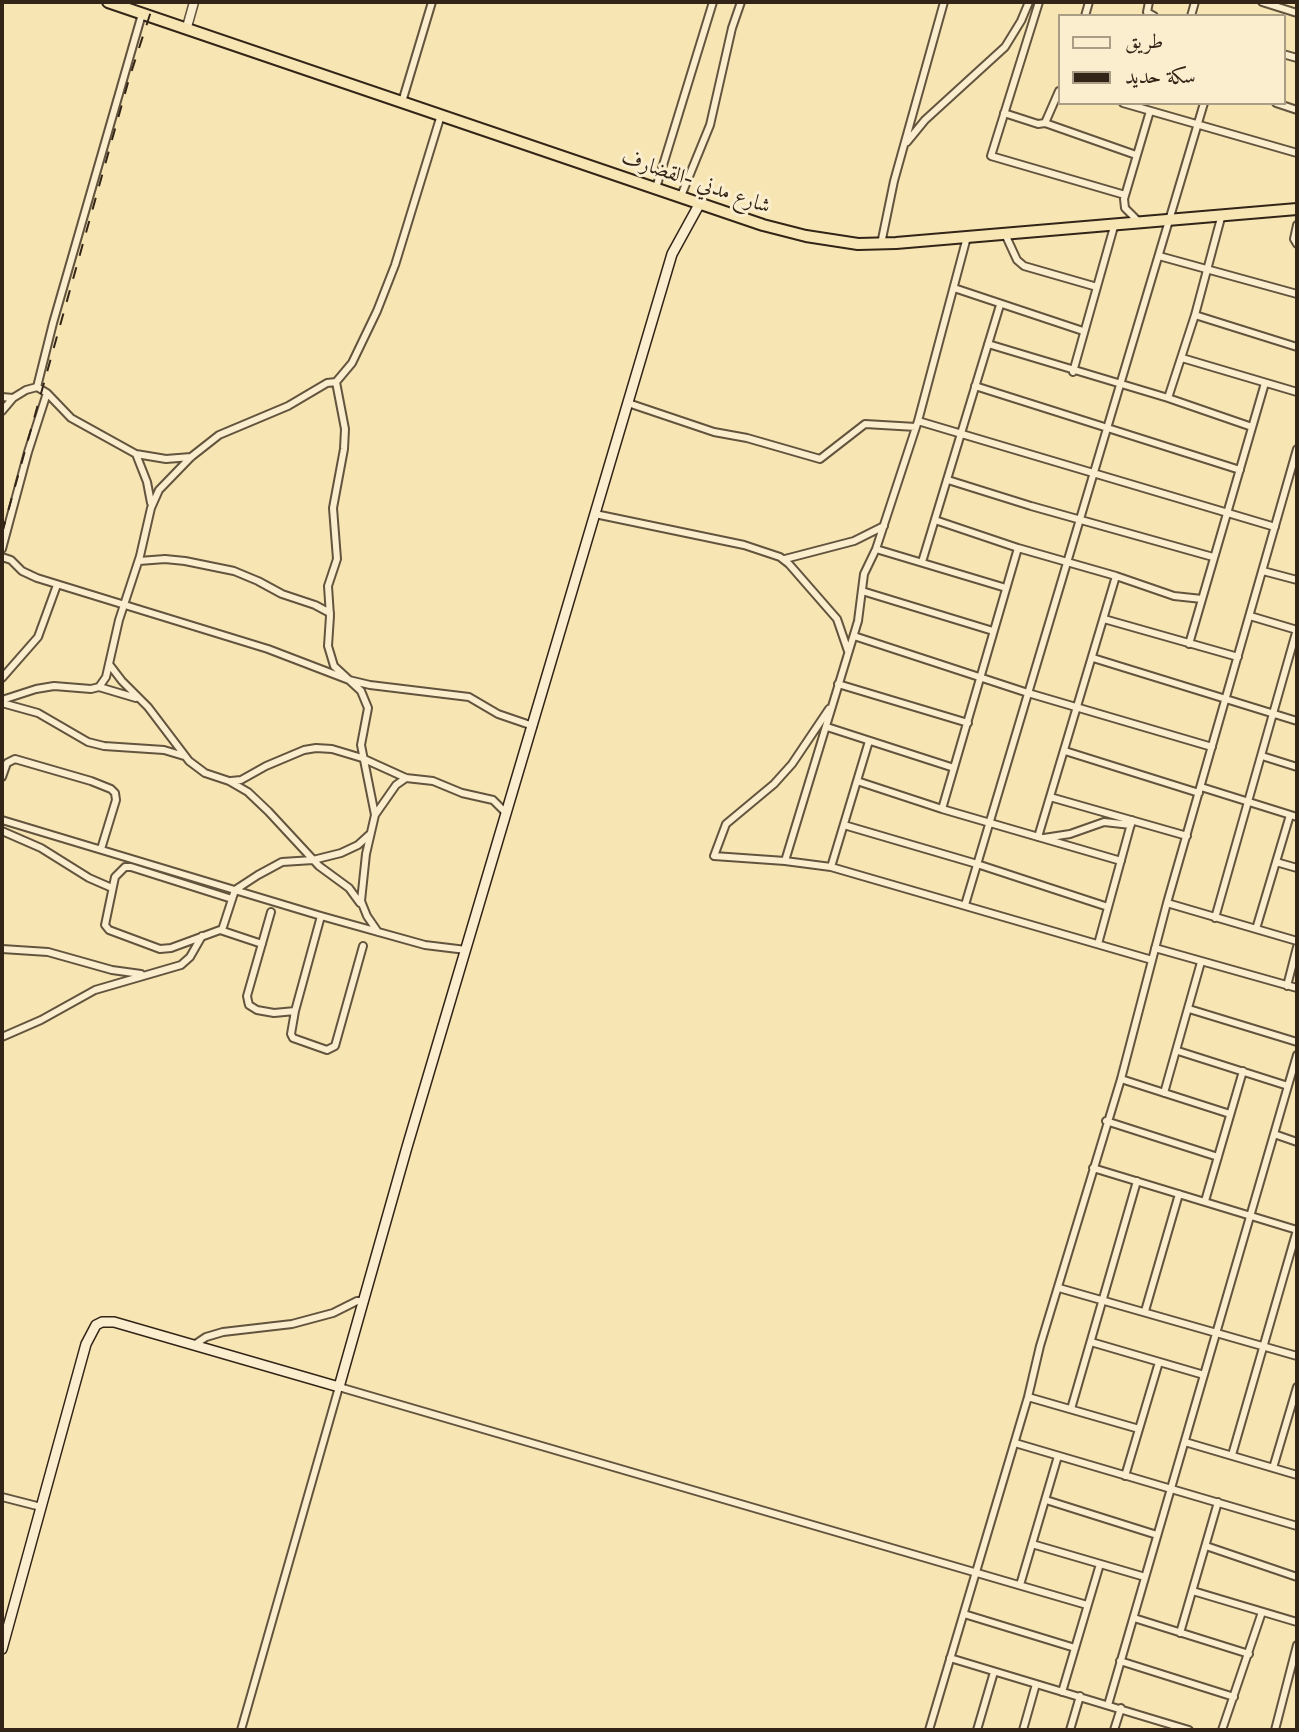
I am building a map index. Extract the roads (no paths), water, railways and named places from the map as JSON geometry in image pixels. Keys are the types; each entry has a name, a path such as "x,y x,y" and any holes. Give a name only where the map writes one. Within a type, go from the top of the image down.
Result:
{"highway":[{"name":"شارع مدني -القضارف","path":"108,2 763,225 806,236 858,244 881,244 1297,209"}],"main road":[{"path":"2,1649 86,1345 94,1326 102,1322 114,1322 339,1387 672,254 701,203"}],"street":[{"path":"187,27 194,2"},
{"path":"402,102 432,2"},
{"path":"656,188 713,2"},
{"path":"681,196 710,125 732,28 741,2"},
{"path":"881,244 904,146 944,2"},
{"path":"904,146 925,120 1000,52 1031,2"},
{"path":"1040,2 992,156 1125,195"},
{"path":"1266,2 1297,13"},
{"path":"37,387 142,14"},
{"path":"1045,123 1058,93"},
{"path":"1130,105 1297,153"},
{"path":"965,905 1203,105"},
{"path":"1138,221 1125,207 1125,195 1150,111"},
{"path":"1004,113 1038,124 1045,123 1136,155"},
{"path":"99,687 109,664 124,604 139,561 151,508 159,490 191,457 219,435 288,407 327,383 336,382 352,363 386,291 441,115"},
{"path":"1168,398 1195,315 1222,214"},
{"path":"1073,372 1115,223"},
{"path":"1297,225 1294,240 1297,244"},
{"path":"1005,234 1017,260 1024,266 1097,287"},
{"path":"785,861 859,621 866,568 876,549 917,424 967,237"},
{"path":"1159,256 1297,294"},
{"path":"954,288 1083,331"},
{"path":"922,562 1000,304"},
{"path":"1195,315 1297,346"},
{"path":"988,344 1073,372 1168,398 1252,427"},
{"path":"1182,358 1297,392"},
{"path":"336,382 345,429 333,508 337,559 328,586 328,653 334,666 361,691 368,708 361,738 362,758 375,815"},
{"path":"1189,644 1265,383"},
{"path":"975,386 1240,470"},
{"path":"2,411 13,398 37,387 47,393 71,418 135,454 166,459 191,457"},
{"path":"2,549 47,393"},
{"path":"2,397 13,398"},
{"path":"628,403 715,432 747,438 820,459 864,424 917,424 1275,527"},
{"path":"929,1730 1015,1443 1040,1346 1121,1079 1167,903 1297,449"},
{"path":"135,454 147,482 151,508"},
{"path":"948,480 1213,557"},
{"path":"1288,481 1297,483"},
{"path":"595,514 744,545 785,559 837,619 848,653"},
{"path":"935,520 1018,548 1116,576 1174,597 1202,599"},
{"path":"785,559 854,541 884,526"},
{"path":"942,809 1018,548"},
{"path":"876,549 1006,588"},
{"path":"2,557 11,560 22,571 57,585 268,649 349,680 469,697 498,714 533,726"},
{"path":"139,561 185,561 234,571 330,613"},
{"path":"1263,571 1297,580"},
{"path":"1040,837 1116,576"},
{"path":"2,678 38,637 57,585"},
{"path":"862,591 993,631"},
{"path":"1215,918 1297,629 1250,616"},
{"path":"1104,620 1238,657"},
{"path":"854,636 1028,693 1212,747"},
{"path":"1093,658 1297,721"},
{"path":"109,664 145,704 184,756 205,773 229,781 248,792 313,860 349,888 378,932"},
{"path":"838,684 968,723"},
{"path":"2,701 36,689 54,686 91,689 99,687 138,699"},
{"path":"2,701 38,713 88,742 104,746 164,750 184,756"},
{"path":"833,702 792,764 774,784 726,824 714,856 831,867 1152,960"},
{"path":"827,727 954,768"},
{"path":"831,867 869,741"},
{"path":"229,781 242,780 285,757 316,748 332,749 362,758 406,778 433,781 462,793 486,797 497,803 506,813"},
{"path":"1065,751 1293,816 1256,929"},
{"path":"1262,756 1297,767"},
{"path":"2,777 7,763 15,759 111,789 116,800 101,849"},
{"path":"362,905 361,888 375,815 396,785 406,778"},
{"path":"857,781 942,809 1121,861"},
{"path":"1050,797 1132,823 1187,836"},
{"path":"2,820 378,932 425,945 466,950"},
{"path":"1040,837 1070,834 1104,822 1132,823"},
{"path":"1098,944 1132,823"},
{"path":"844,825 977,864 1108,907"},
{"path":"2,831 41,848 89,878 112,888"},
{"path":"222,930 235,890 270,867 282,862 313,860 351,849 371,834"},
{"path":"1276,862 1297,868"},
{"path":"232,899 131,867 119,871 104,922 109,930 164,949 222,930 262,944"},
{"path":"1167,903 1297,940"},
{"path":"271,912 247,996 249,1005 267,1012 295,1011"},
{"path":"321,916 295,1011 292,1037 327,1050 332,1048 363,946"},
{"path":"2,1037 95,990 181,965 190,957 202,936"},
{"path":"1287,986 1297,947"},
{"path":"1155,948 1297,988"},
{"path":"2,949 48,951 112,970 147,975"},
{"path":"1164,1093 1201,962"},
{"path":"1189,1009 1297,1042"},
{"path":"1178,1051 1288,1086"},
{"path":"1108,1705 1297,1056"},
{"path":"1205,1201 1243,1072"},
{"path":"1121,1079 1230,1114"},
{"path":"1107,1121 1218,1157"},
{"path":"1274,1134 1297,1142"},
{"path":"1093,1168 1297,1230 1232,1455"},
{"path":"1071,1409 1137,1181"},
{"path":"1145,1311 1179,1194"},
{"path":"1059,1288 1297,1356"},
{"path":"194,1345 206,1337 223,1332 292,1324 333,1313 357,1301 364,1301"},
{"path":"1091,1342 1204,1375"},
{"path":"1125,1476 1159,1362"},
{"path":"241,1730 339,1387 1087,1605"},
{"path":"1273,1468 1297,1387"},
{"path":"1028,1397 1139,1429"},
{"path":"1185,1442 1297,1475"},
{"path":"1015,1443 1297,1526"},
{"path":"1020,1585 1058,1456"},
{"path":"2,1497 41,1507"},
{"path":"1046,1500 1157,1535"},
{"path":"1180,1633 1218,1502"},
{"path":"1032,1544 1145,1577"},
{"path":"1206,1546 1297,1577"},
{"path":"1062,1692 1100,1564"},
{"path":"1193,1591 1297,1622"},
{"path":"1222,1730 1262,1612"},
{"path":"964,1614 1075,1647"},
{"path":"1133,1618 1249,1654"},
{"path":"1275,1730 1297,1645"},
{"path":"950,1658 1189,1730"},
{"path":"1120,1661 1234,1698"},
{"path":"977,1730 994,1672"},
{"path":"1023,1730 1036,1684"},
{"path":"1288,1684 1297,1686"},
{"path":"1070,1730 1080,1696"},
{"path":"1115,1730 1121,1708"},
{"path":"1161,1730 1163,1722"}],"railway":[{"path":"2,533 129,79 154,2"}]}
